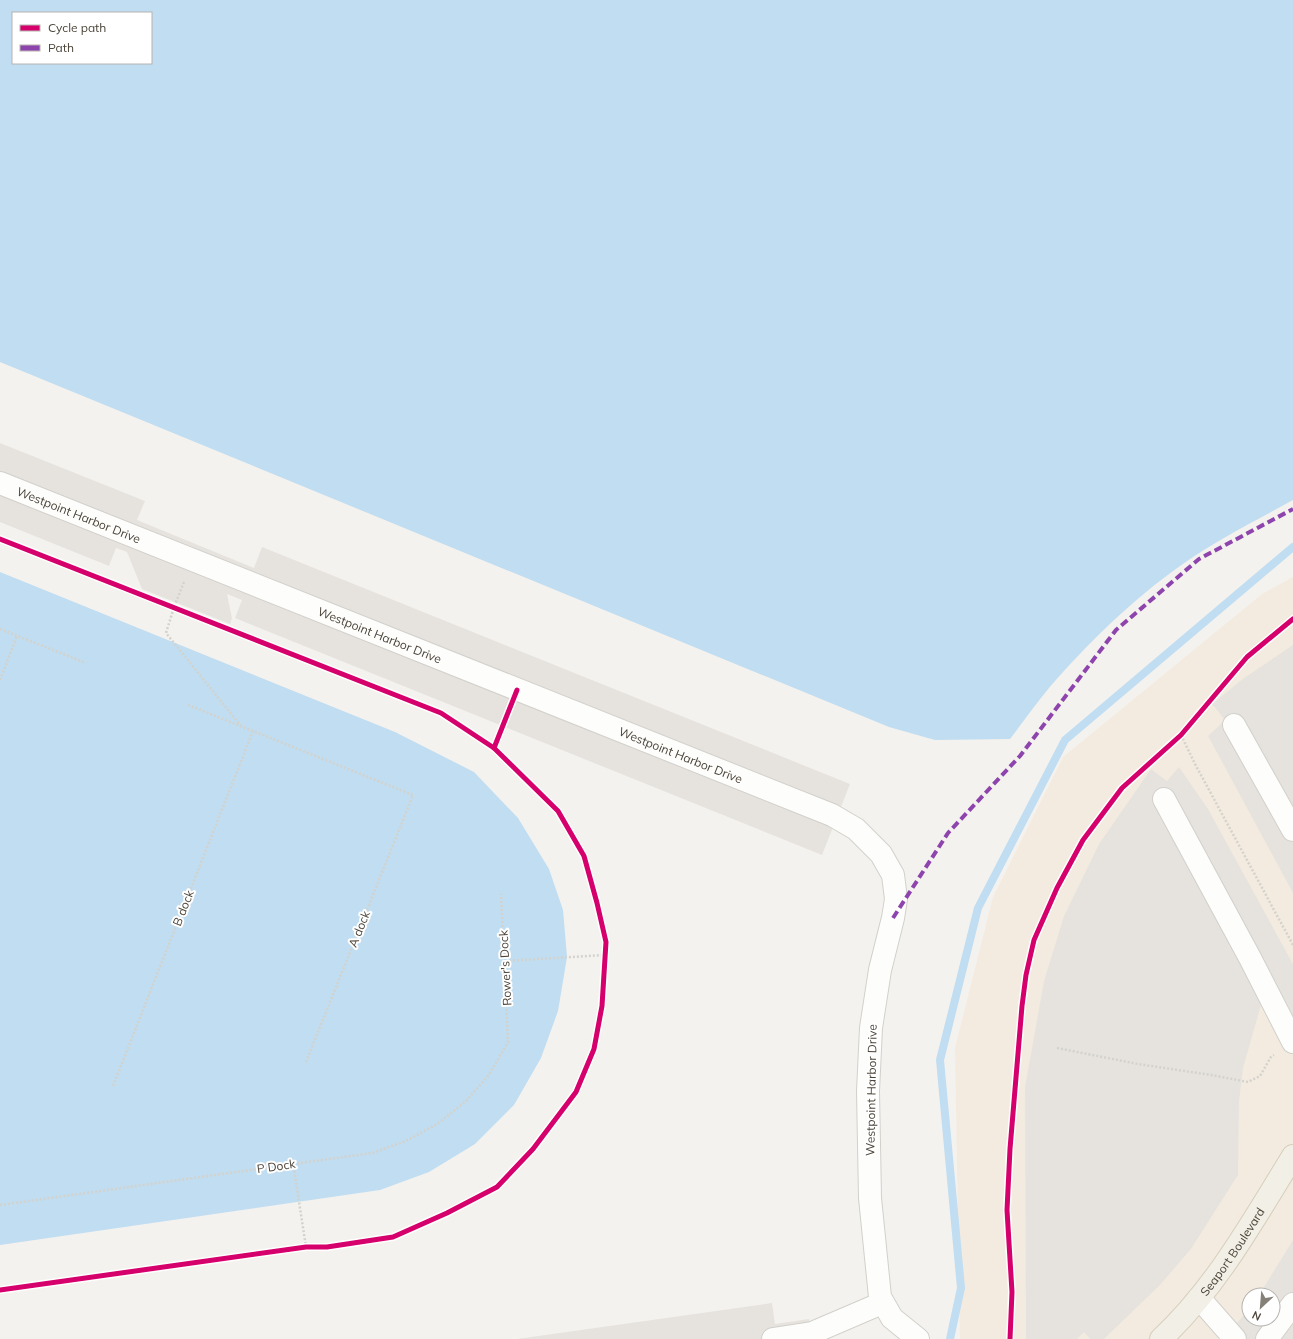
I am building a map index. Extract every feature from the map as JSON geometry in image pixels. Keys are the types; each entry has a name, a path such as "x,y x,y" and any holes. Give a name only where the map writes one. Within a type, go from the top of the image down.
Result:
{"main road":[{"name":"Seaport Boulevard","path":"1161,1339 1199,1298 1240,1242 1293,1156"}],"street":[{"name":"Westpoint Harbor Drive","path":"0,482 832,815 856,829 882,854 893,875 896,898 893,918 880,970 871,1028 868,1091 870,1198 880,1297 882,1303 892,1318 918,1339"},
{"path":"1234,725 1293,830"},
{"path":"1164,798 1246,951 1285,1048"},
{"path":"1199,1298 1234,1339"},
{"path":"773,1339 812,1332 882,1303"},
{"path":"1267,1339 1292,1309"}],"path":[{"path":"167,605 181,610"},
{"path":"174,607 166,633 241,726"},
{"path":"0,629 86,663"},
{"path":"0,680 17,636"},
{"path":"188,705 253,731"},
{"path":"1175,740 1186,729"},
{"path":"1181,735 1198,771 1293,945"},
{"path":"604,962 605,949"},
{"path":"504,961 605,955"},
{"path":"1057,1048 1138,1064 1248,1082 1260,1076 1271,1057 1285,1048"},
{"path":"294,1164 306,1247"},
{"path":"298,1248 313,1247"}],"shaded area":[{"path":"0,443 145,501 137,520 254,568 262,547 850,784 822,855 235,618 242,600 227,594 232,618 230,624 142,589 127,552 116,548 109,566 0,522"},
{"path":"1293,577 1293,1339 960,1339 955,1048 993,897 1063,757 1262,594"},
{"path":"1293,645 1293,893 1208,736 1225,720 1212,704 1244,678"},
{"path":"1179,767 1208,809 1293,964 1293,1030 1280,1037 1261,1005 1243,1068 1239,1102 1238,1175 1191,1249 1160,1285 1104,1339 1090,1339 1084,1332 1077,1339 1026,1339 1025,1087 1044,981 1064,916 1099,844 1151,769 1167,781"},
{"path":"1293,1240 1293,1339 1223,1339 1241,1318 1241,1327 1281,1327 1281,1287 1264,1287"},
{"path":"772,1303 775,1324 809,1319 812,1339 517,1339"}],"water":[{"path":"0,0 1293,0 1293,500 1207,548 1162,579 1127,608 1094,639 1044,694 1010,739 935,740 889,727 0,362"},
{"path":"0,572 395,732 474,772 518,818 549,869 563,910 567,957 558,1011 541,1058 514,1105 475,1144 429,1172 380,1190 0,1245"}],"waterway":[{"path":"950,1339 961,1288 940,1060 978,908 1065,740 1293,547"}],"marked path":[{"path":"893,918 948,833 1020,756 1116,630 1199,559 1293,509"}],"cycle path":[{"path":"0,539 441,713 494,748 558,811 584,856 606,942 602,1006 594,1049 576,1092 533,1149 497,1187 447,1213 393,1237 327,1247 306,1247 0,1290"},
{"path":"1010,1339 1012,1292 1007,1210 1010,1149 1022,1006 1026,975 1034,940 1057,888 1083,840 1122,788 1181,735 1247,657 1293,619"},
{"path":"494,748 517,690"}]}
